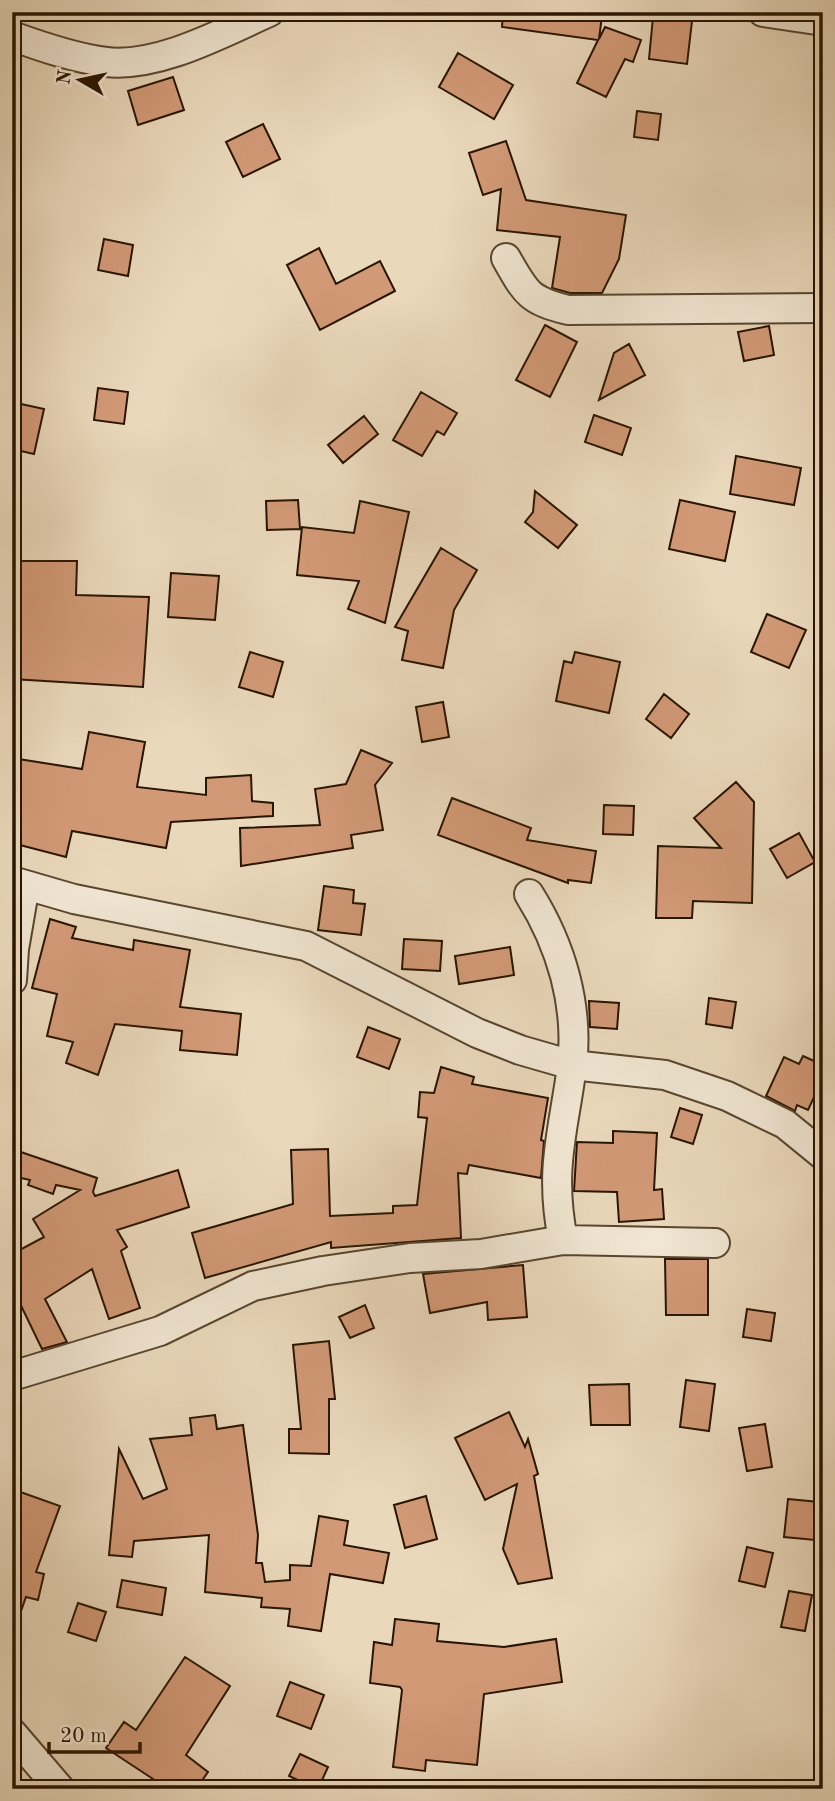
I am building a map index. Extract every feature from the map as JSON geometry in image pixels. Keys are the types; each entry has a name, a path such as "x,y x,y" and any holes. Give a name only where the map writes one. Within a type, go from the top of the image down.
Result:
{"street":[{"path":"12,36 48,49 106,62 134,62 156,58 269,12"},
{"path":"763,12 823,21"},
{"path":"506,258 524,288 539,303 568,310 823,308"},
{"path":"12,980 19,883 74,899 306,946 477,1033 520,1050 572,1065 630,1069 695,1084 785,1124 823,1155"},
{"path":"529,894 547,922 566,977 573,1020 572,1065 557,1154 555,1192 563,1240"},
{"path":"12,1376 160,1331 253,1286 360,1265 481,1254 563,1240 715,1243"},
{"path":"12,1733 60,1789"}],"building":[{"path":"503,12 580,12 602,16 599,39 605,27 641,40 633,62 625,59 606,97 577,83 598,40 502,27"},
{"path":"653,17 692,21 687,64 649,59"},
{"path":"458,53 513,85 494,119 439,87"},
{"path":"173,77 184,110 138,125 128,91"},
{"path":"637,111 661,114 658,140 634,137"},
{"path":"263,124 280,159 243,177 226,142"},
{"path":"506,141 526,200 626,215 619,259 602,293 570,293 552,288 560,237 497,230 501,189 483,195 469,153"},
{"path":"104,239 133,245 128,276 98,270"},
{"path":"319,248 336,284 380,261 395,291 320,330 287,265"},
{"path":"545,325 577,342 550,397 516,380"},
{"path":"769,326 774,355 744,361 738,332"},
{"path":"629,344 645,375 599,400 614,353"},
{"path":"98,388 128,392 124,424 94,420"},
{"path":"421,392 457,413 444,435 437,431 422,456 393,440"},
{"path":"12,402 44,409 34,454 12,449"},
{"path":"594,415 631,428 622,455 585,442"},
{"path":"364,416 378,434 343,463 328,445"},
{"path":"736,456 801,468 794,505 730,494"},
{"path":"535,491 577,525 558,548 525,522 533,512"},
{"path":"298,500 300,529 267,530 266,501"},
{"path":"680,500 735,512 725,561 669,549"},
{"path":"360,501 409,512 385,623 348,609 359,581 297,575 302,527 354,533"},
{"path":"441,548 477,570 454,610 443,668 402,660 408,631 395,627"},
{"path":"12,561 77,561 76,595 149,597 143,687 12,679"},
{"path":"171,573 219,576 215,620 168,617"},
{"path":"767,614 806,630 789,668 751,652"},
{"path":"250,652 283,662 273,697 239,687"},
{"path":"575,652 620,662 609,713 556,701 564,661 572,663"},
{"path":"664,694 689,714 671,738 646,719"},
{"path":"443,702 449,737 422,742 416,707"},
{"path":"89,732 145,742 137,787 206,795 206,778 251,775 252,801 273,803 273,816 171,822 166,848 72,831 66,857 12,843 12,758 82,769"},
{"path":"361,750 392,763 375,785 383,830 351,835 353,848 241,866 240,828 320,825 315,789 346,784"},
{"path":"736,782 754,802 752,903 693,901 692,918 656,918 658,846 721,848 694,818"},
{"path":"452,798 531,828 527,840 596,851 591,883 568,880 568,883 438,835"},
{"path":"604,805 634,806 633,835 603,834"},
{"path":"799,833 815,862 787,878 770,849"},
{"path":"324,886 354,890 353,903 365,904 361,935 318,930"},
{"path":"50,919 76,927 72,938 133,950 134,940 190,950 180,1007 241,1014 237,1055 180,1050 182,1031 115,1024 98,1075 66,1063 73,1042 47,1036 57,994 32,988"},
{"path":"404,939 442,941 440,971 402,969"},
{"path":"510,947 514,975 459,984 455,956"},
{"path":"709,998 736,1002 732,1028 706,1024"},
{"path":"589,1001 619,1003 617,1029 590,1027"},
{"path":"368,1027 400,1039 389,1069 357,1057"},
{"path":"803,1056 823,1065 823,1078 808,1110 797,1105 795,1111 766,1096 784,1057 799,1064"},
{"path":"441,1067 474,1077 472,1084 548,1098 541,1140 544,1141 541,1178 469,1165 467,1174 458,1173 461,1238 331,1248 331,1242 205,1278 192,1233 293,1204 291,1150 328,1149 330,1216 393,1213 393,1206 417,1205 427,1118 418,1117 420,1092 434,1093"},
{"path":"680,1108 702,1115 693,1144 671,1137"},
{"path":"613,1131 657,1133 654,1190 662,1189 664,1219 619,1222 617,1192 574,1191 577,1142 613,1143"},
{"path":"12,1149 97,1178 93,1192 95,1196 178,1170 189,1207 117,1230 127,1247 121,1251 140,1308 109,1319 92,1269 45,1299 67,1342 42,1349 12,1287 12,1254 44,1237 33,1219 80,1190 56,1185 53,1194 28,1185 30,1180 12,1176"},
{"path":"665,1259 708,1259 708,1315 666,1315"},
{"path":"523,1265 527,1317 488,1320 487,1302 430,1313 423,1274"},
{"path":"365,1305 374,1328 350,1338 339,1317"},
{"path":"747,1309 775,1313 771,1341 743,1337"},
{"path":"329,1341 335,1399 329,1399 329,1454 289,1453 289,1429 301,1429 293,1345"},
{"path":"686,1380 715,1384 709,1431 680,1427"},
{"path":"629,1384 630,1425 591,1425 589,1385"},
{"path":"509,1412 525,1447 528,1439 538,1474 534,1476 552,1578 518,1584 503,1549 517,1484 485,1500 455,1438"},
{"path":"215,1415 217,1429 243,1425 258,1535 256,1563 262,1563 265,1582 290,1580 290,1565 311,1566 319,1516 348,1521 344,1545 389,1553 383,1583 330,1574 321,1631 288,1626 290,1609 261,1607 262,1598 205,1592 209,1535 134,1541 132,1557 109,1555 119,1449 143,1499 167,1489 150,1439 192,1435 190,1418"},
{"path":"765,1424 772,1467 747,1471 739,1428"},
{"path":"12,1489 60,1506 36,1572 44,1574 38,1600 26,1597 15,1628 12,1627"},
{"path":"426,1496 437,1539 405,1548 394,1505"},
{"path":"788,1499 819,1502 815,1540 784,1537"},
{"path":"747,1547 773,1553 765,1587 739,1581"},
{"path":"122,1580 166,1588 162,1615 117,1607"},
{"path":"789,1591 812,1595 805,1631 781,1627"},
{"path":"78,1603 106,1612 96,1641 68,1632"},
{"path":"395,1619 439,1624 437,1641 504,1647 556,1639 562,1682 484,1694 477,1765 426,1760 425,1771 393,1767 402,1690 400,1687 370,1683 374,1642 392,1645"},
{"path":"185,1657 230,1686 186,1755 208,1772 196,1789 146,1789 153,1779 106,1748 124,1722 136,1730"},
{"path":"290,1682 324,1695 311,1729 277,1716"},
{"path":"300,1754 328,1767 318,1789 289,1776"}]}
